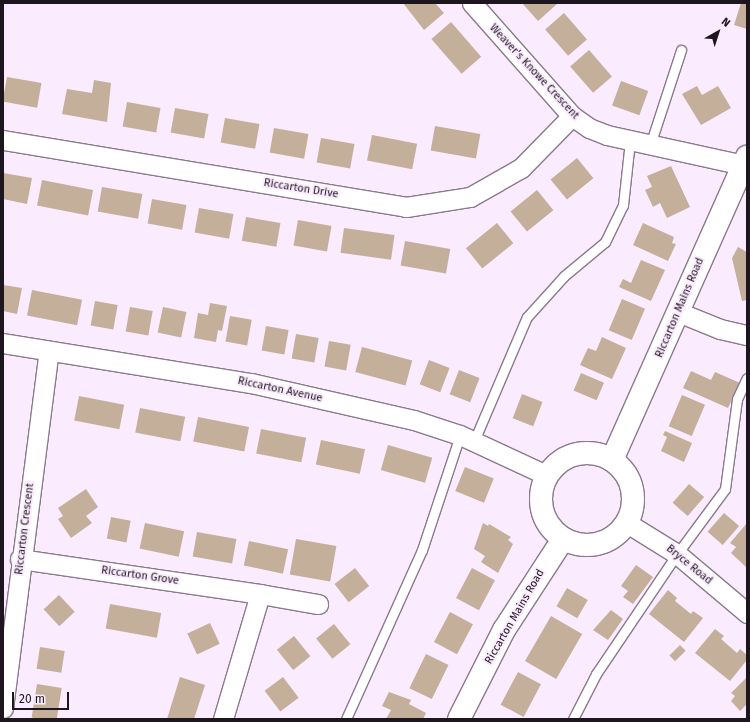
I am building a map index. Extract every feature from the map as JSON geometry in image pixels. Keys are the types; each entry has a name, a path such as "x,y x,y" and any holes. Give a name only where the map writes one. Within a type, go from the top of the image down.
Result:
{"street":[{"name":"Weaver's Knowe Crescent","path":"472,3 572,116 601,133 650,145 745,161"},
{"name":"Riccarton Drive","path":"3,140 406,207 470,197 521,168 572,116"},
{"name":"Riccarton Mains Road","path":"612,460 745,161"},
{"path":"678,312 720,328 747,335"},
{"name":"Riccarton Avenue","path":"3,343 251,383 414,420 467,438 546,475"},
{"name":"Riccarton Crescent","path":"3,708 20,559 49,351"},
{"path":"584,452 599,454 612,460 623,469 630,481 634,495 633,509 627,523 618,534 606,542 592,546 577,545 563,539 552,530 544,517 540,502 546,475 570,456 584,452"},
{"name":"Bryce Road","path":"627,523 676,554 747,613"},
{"name":"Riccarton Mains Road","path":"459,719 504,630 563,539"},
{"name":"Riccarton Grove","path":"20,559 260,594 318,604"},
{"path":"224,719 260,594"}],"lane":[{"path":"650,145 681,50"},
{"path":"346,719 422,550 467,438 527,317 564,276 605,242 623,205 630,141"},
{"path":"573,719 596,674 676,554 725,489 737,400 747,378"}],"building":[{"path":"403,3 435,3 444,13 424,30"},
{"path":"522,3 556,3 557,4 538,21"},
{"path":"741,3 747,3 747,29 734,25"},
{"path":"564,13 587,39 568,56 545,29"},
{"path":"451,22 481,57 462,74 431,39"},
{"path":"589,50 612,76 593,93 570,66"},
{"path":"7,77 41,83 37,108 3,102"},
{"path":"94,80 111,83 107,122 62,114 67,89 92,93"},
{"path":"621,81 648,91 639,115 612,105"},
{"path":"697,86 702,95 718,86 731,108 701,125 682,94"},
{"path":"127,102 160,108 156,133 123,127"},
{"path":"175,108 208,114 204,139 171,133"},
{"path":"225,118 259,124 255,149 221,143"},
{"path":"435,126 480,134 476,159 431,151"},
{"path":"274,128 308,134 304,159 270,153"},
{"path":"372,135 417,144 412,169 367,161"},
{"path":"321,138 354,144 350,169 317,163"},
{"path":"577,158 593,178 567,200 551,179"},
{"path":"671,166 690,207 667,218 660,203 653,207 645,190 652,187 647,176"},
{"path":"3,173 32,178 27,204 3,199"},
{"path":"42,180 93,190 88,215 37,206"},
{"path":"102,187 142,194 138,219 98,212"},
{"path":"537,190 553,210 527,232 511,211"},
{"path":"152,199 186,205 182,230 148,224"},
{"path":"199,208 233,214 229,239 195,233"},
{"path":"246,217 280,223 276,247 242,241"},
{"path":"298,220 331,226 327,252 293,246"},
{"path":"497,223 513,243 482,268 466,248"},
{"path":"643,223 674,237 672,243 676,244 668,261 633,245"},
{"path":"344,228 395,235 391,260 341,253"},
{"path":"405,241 450,249 446,274 401,266"},
{"path":"738,247 747,252 747,300 742,301 732,258"},
{"path":"641,260 665,270 651,301 619,287 623,279 631,283"},
{"path":"3,285 22,288 17,314 3,311"},
{"path":"32,290 82,300 77,325 27,316"},
{"path":"622,299 645,309 632,340 609,330"},
{"path":"95,301 118,305 113,330 91,326"},
{"path":"210,303 227,306 222,331 218,330 216,342 194,338 198,313 208,315"},
{"path":"130,307 153,311 148,336 126,332"},
{"path":"163,307 186,312 181,337 158,332"},
{"path":"230,316 252,320 247,345 225,342"},
{"path":"266,326 289,330 284,355 262,351"},
{"path":"296,334 319,338 314,363 292,359"},
{"path":"602,337 626,348 612,379 580,365 588,348 596,351"},
{"path":"329,341 351,345 346,370 324,367"},
{"path":"362,347 412,360 405,386 355,372"},
{"path":"429,360 450,368 440,392 420,384"},
{"path":"459,370 480,378 470,402 450,394"},
{"path":"691,371 711,380 715,372 740,383 728,408 683,388"},
{"path":"581,373 604,383 597,400 574,390"},
{"path":"522,394 543,402 533,426 513,418"},
{"path":"682,395 705,405 692,436 669,426"},
{"path":"79,396 124,405 119,429 74,421"},
{"path":"140,408 185,417 180,441 135,433"},
{"path":"198,417 249,427 244,451 193,442"},
{"path":"261,429 306,438 301,462 256,454"},
{"path":"665,431 692,443 684,462 661,451 667,437 663,435"},
{"path":"321,440 365,449 360,474 316,464"},
{"path":"388,445 432,458 425,483 381,470"},
{"path":"465,467 494,479 484,503 455,491"},
{"path":"689,484 704,497 688,516 673,503"},
{"path":"86,489 98,507 86,516 92,523 71,538 58,519 63,516 58,508"},
{"path":"724,513 739,526 723,545 708,532"},
{"path":"111,517 131,521 126,542 107,539"},
{"path":"145,523 184,531 179,557 140,548"},
{"path":"483,523 488,526 489,524 511,537 508,540 513,544 498,573 481,562 485,556 474,549"},
{"path":"747,523 746,567 731,553 736,547 730,543"},
{"path":"197,532 236,539 232,564 193,557"},
{"path":"296,539 336,546 330,582 290,574"},
{"path":"249,541 288,549 283,574 244,565"},
{"path":"636,565 653,577 633,604 623,597 628,591 621,586"},
{"path":"355,568 369,586 349,602 335,584"},
{"path":"472,568 495,580 479,610 456,598"},
{"path":"567,588 588,600 577,618 556,606"},
{"path":"668,590 677,598 675,601 691,614 693,611 703,618 684,642 649,614"},
{"path":"59,595 75,612 59,626 44,609"},
{"path":"110,604 161,613 157,638 106,629"},
{"path":"611,610 623,619 608,640 593,630"},
{"path":"450,612 473,624 457,654 434,642"},
{"path":"551,616 582,634 556,679 525,661"},
{"path":"210,623 220,644 197,654 187,634"},
{"path":"334,624 350,644 332,659 316,638"},
{"path":"715,629 724,636 721,639 737,653 740,649 747,655 747,660 730,681 695,653"},
{"path":"294,636 310,656 293,670 277,650"},
{"path":"680,645 686,651 675,661 669,656"},
{"path":"40,647 65,651 61,673 37,669"},
{"path":"426,654 448,665 432,699 409,688"},
{"path":"518,672 541,684 524,717 501,705"},
{"path":"180,677 205,685 194,719 167,719"},
{"path":"283,677 299,698 280,712 265,691"},
{"path":"746,678 747,704 740,711 731,701 735,696 731,693"},
{"path":"37,684 62,688 57,719 32,718"},
{"path":"389,692 411,700 409,704 426,713 423,719 386,719 391,710 382,706"}]}
